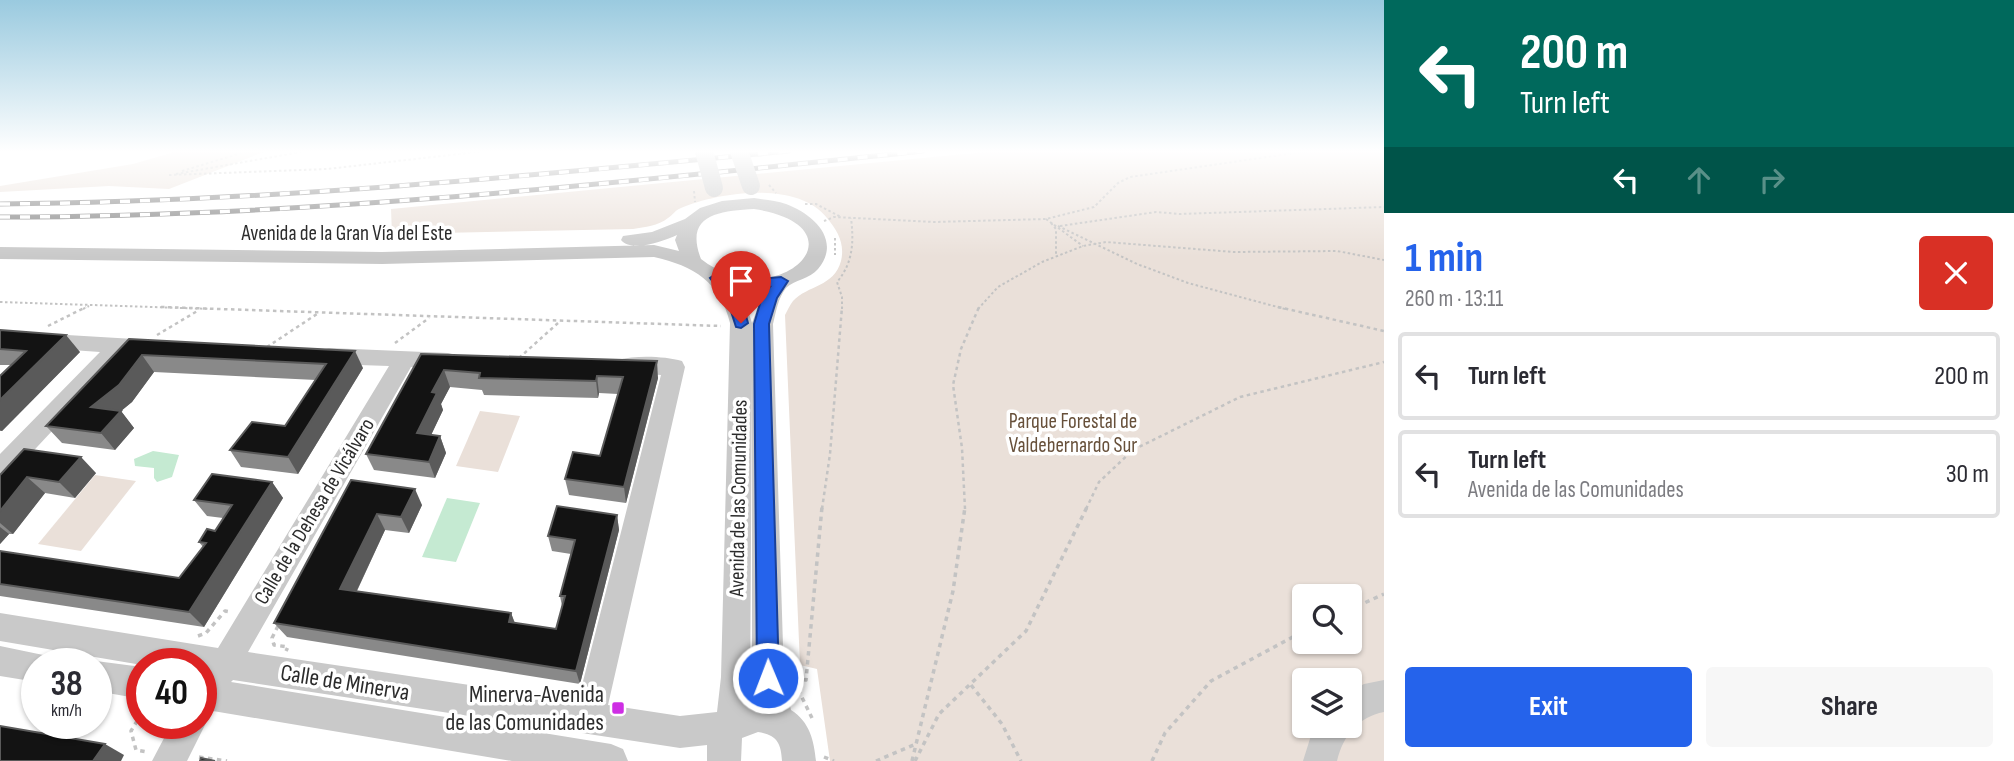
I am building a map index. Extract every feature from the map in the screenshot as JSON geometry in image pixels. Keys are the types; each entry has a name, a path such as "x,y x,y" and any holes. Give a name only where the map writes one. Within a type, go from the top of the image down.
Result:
{"street":[{"path":"714,187 717,197"},
{"path":"751,187 763,204"},
{"path":"717,197 786,210 804,220 816,234 818,242 818,250 810,265 781,281 748,284 717,278 692,261 684,244 685,232 717,197"},
{"name":"Avenida de la Gran Vía del Este","path":"0,241 281,245 626,241 655,237 691,223"},
{"name":"Avenida de la Gran Vía del Este","path":"0,253 383,258 654,251 692,261"},
{"name":"Avenida de las Comunidades","path":"717,278 735,301 741,323 736,677 732,726 724,739 724,761"},
{"name":"Avenida de las Comunidades","path":"777,719 768,678 762,324 770,297 781,281"},
{"path":"10,339 169,349"},
{"path":"0,470 128,347"},
{"path":"309,355 477,362"},
{"name":"Calle de la Dehesa de Vicálvaro","path":"225,663 404,360"},
{"path":"589,719 674,367 607,365"},
{"name":"Calle de Minerva","path":"0,627 680,732 732,726 739,720 758,714 777,719"},
{"path":"0,661 21,664"},
{"path":"217,675 225,663"},
{"path":"1362,702 1384,696"},
{"name":"Calle de Minerva","path":"217,699 590,760"},
{"path":"777,719 788,728 796,741 799,761"},
{"path":"1320,761 1325,738"},
{"path":"172,757 182,739"}],"path":[{"path":"795,204 816,204 851,218 934,222 1046,219 1094,208 1115,187"},
{"path":"1058,226 1157,212 1180,214 1384,207"},
{"path":"824,221 843,217"},
{"path":"793,679 806,680 842,328 842,297 836,282 844,275 853,251 851,218"},
{"path":"1046,219 1137,264 1188,283 1240,299 1384,331"},
{"path":"1046,219 1056,229 1056,256"},
{"path":"1058,226 1083,246"},
{"path":"913,761 953,591 965,514 962,448 953,384 961,349 976,311 998,287 1056,256 1096,244 1141,244 1234,252 1337,251 1384,260"},
{"path":"0,302 558,323 721,326"},
{"path":"10,339 92,304"},
{"path":"128,347 199,310"},
{"path":"258,353 317,314"},
{"path":"373,359 429,318"},
{"path":"514,363 558,323"},
{"path":"913,761 939,714 1026,631 1099,482 1133,450 1240,397 1384,362"},
{"path":"1362,604 1384,594"},
{"path":"188,635 206,633 225,611 233,612"},
{"path":"274,619 282,620 272,638 274,645 288,647"},
{"path":"1152,761 1165,733 1211,681 1292,637"},
{"path":"971,684 1002,724 1021,761"},
{"path":"133,739 136,750 172,757 227,761"},
{"path":"876,761 916,744"}],"green space":[{"path":"0,187 100,187 0,192"},
{"path":"119,187 175,187 169,189"},
{"name":"Parque Forestal de Valdebernardo Sur","path":"626,187 1384,187 1384,761 830,761 817,669 800,665 785,315 793,301 827,281 838,270 842,249 840,238 827,218 814,206 797,198 757,193 716,197 697,202 679,209 660,223 633,229 392,234 391,209"},
{"path":"480,411 520,416 498,472 456,466"},
{"path":"95,475 136,481 81,551 38,544"}],"shaded area":[{"path":"153,451 179,455 172,477 157,482 154,468 135,466 134,459"},
{"path":"447,498 480,503 456,562 422,557"}],"building":[{"path":"0,330 66,335 0,400 0,376 26,351 0,349"},
{"path":"129,339 355,351 288,457 230,450 252,422 285,426 326,364 142,355 119,385 91,407 121,411 101,433 46,426"},
{"path":"421,354 657,361 624,487 565,479 573,452 600,456 623,377 597,376 596,381 479,378 480,373 444,370 432,392 437,393 417,433 440,436 429,462 366,454"},
{"path":"24,449 81,457 59,482 27,477 0,511 0,475"},
{"path":"212,474 272,482 189,612 0,584 0,551 179,578 206,543 199,542 207,529 215,531 232,505 194,500"},
{"path":"351,480 415,489 401,517 377,514 340,589 511,613 509,622 556,629 565,596 560,596 575,540 548,536 557,506 617,515 576,671 274,623"},
{"path":"0,726 21,730 21,739 76,739 105,744 93,761 0,761"}],"railway":[{"path":"0,204 198,198 388,187"},
{"path":"0,217 347,205 572,187"}],"place":[{"name":"Minerva-Avenida de las Comunidades","path":"618,708"}],"route":[{"path":"741,323 735,301 717,278 748,284 781,281 770,297 762,324 768,678"}]}
